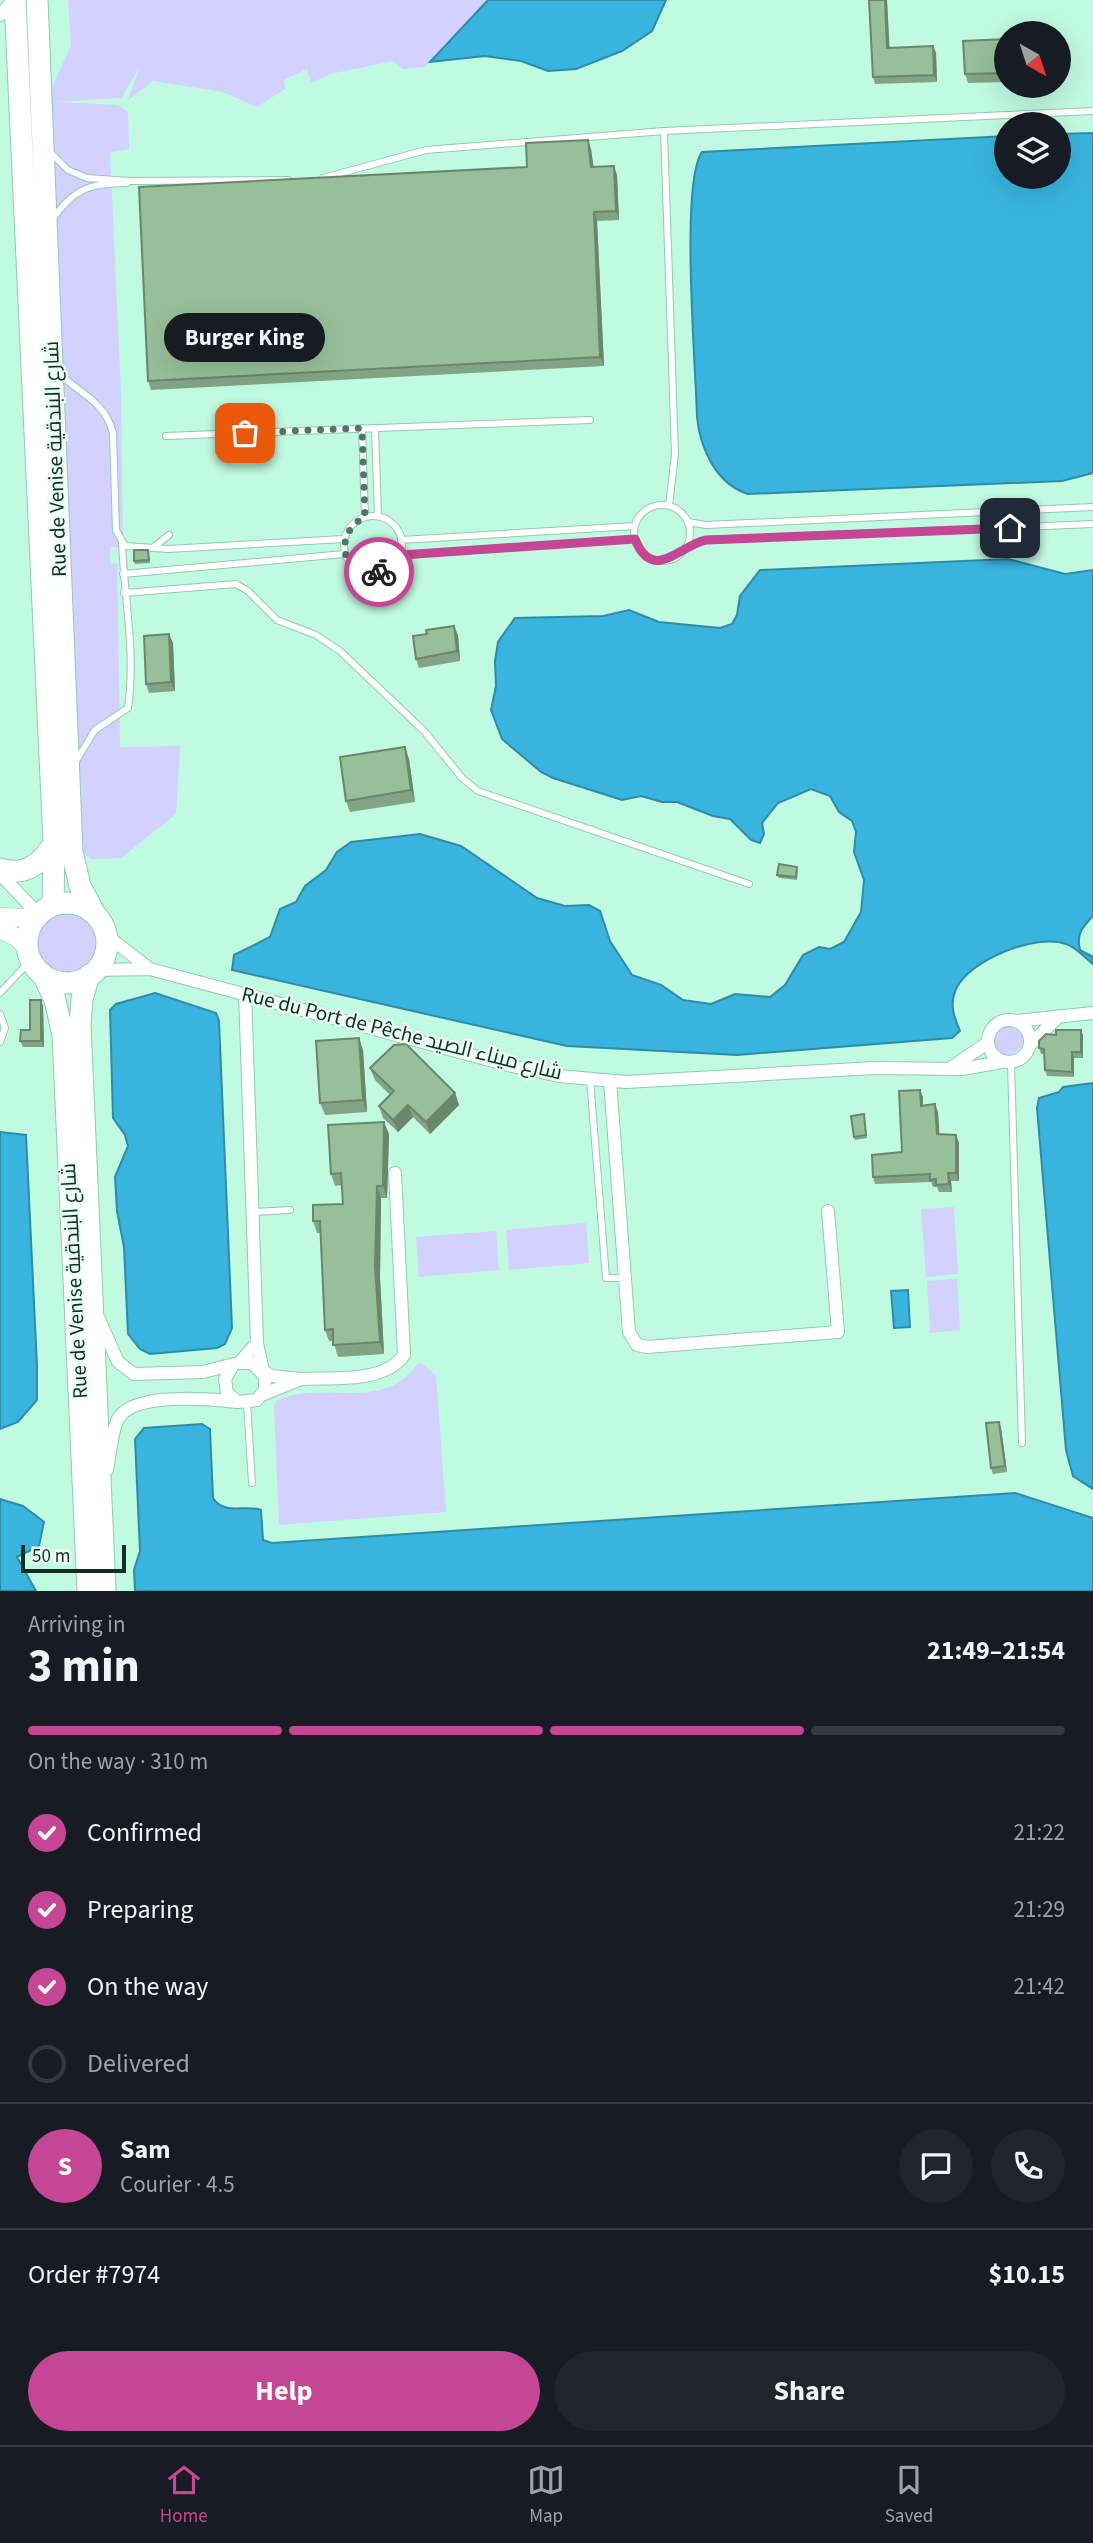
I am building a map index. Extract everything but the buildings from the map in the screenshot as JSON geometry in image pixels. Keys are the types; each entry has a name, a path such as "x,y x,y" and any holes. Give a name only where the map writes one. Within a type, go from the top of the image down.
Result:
{"main road":[{"name":"Rue de Venise شارع البندقية","path":"15,0 54,844 44,912"},
{"name":"Rue de Venise شارع البندقية","path":"37,0 40,128 71,772 72,852 80,886 95,914"},
{"path":"0,872 28,869 43,859 54,844"},
{"path":"0,917 44,912 72,904 95,914 106,935 107,947 93,972 68,982 34,961 19,939 0,928"},
{"path":"34,961 29,933 44,912"},
{"name":"Rue de Venise شارع البندقية","path":"34,961 55,1000 63,1035 88,1591"},
{"name":"Rue de Venise شارع البندقية","path":"93,972 82,999 80,1026 106,1591"}],"street":[{"path":"0,15 15,0"},
{"path":"0,872 44,912"},
{"name":"Rue du Port de Pêche شارع ميناء الصيد","path":"106,935 150,969"},
{"name":"Rue du Port de Pêche شارع ميناء الصيد","path":"93,972 150,969 512,1066 610,1081 875,1068 976,1068 1007,1062"},
{"path":"245,993 257,1343 266,1383 262,1395"},
{"path":"1059,1016 1030,1045 1023,1057 1007,1062 992,1055 988,1043 993,1027 1009,1020 1093,1013"},
{"path":"1017,1021 1029,1033 1030,1045"},
{"path":"949,1069 988,1043"},
{"path":"610,1081 630,1337 641,1347 838,1332 828,1211"},
{"path":"94,1309 118,1362 134,1374 203,1372 252,1363 272,1376 301,1379 377,1373 394,1367 404,1355 395,1173"},
{"path":"242,1403 232,1398 225,1386 228,1372 257,1343"},
{"path":"102,1495 117,1422 130,1408 145,1403 199,1398 242,1403 301,1379"}],"lane":[{"path":"309,180 338,176 426,150 664,131 1093,111"},
{"path":"40,128 51,154 68,170 87,177 128,181 295,180"},
{"path":"664,131 675,454 669,506"},
{"path":"46,230 63,204 76,193 98,183 128,181"},
{"path":"51,364 69,384 84,391 104,409 109,419 113,433 116,530 122,542 129,548 155,546 168,549 344,539"},
{"path":"166,436 590,420"},
{"path":"362,428 365,517"},
{"path":"375,428 378,516"},
{"path":"686,547 690,533 688,522 682,513 661,505 644,511 635,526 635,539 638,548 653,559 672,559 686,547 706,540 1093,524"},
{"path":"688,522 706,525 1093,507"},
{"path":"402,555 401,540 396,528 378,516 365,517 348,529 344,539 345,554 351,565 361,572 374,574 386,570 402,555 635,539"},
{"path":"401,540 635,526"},
{"path":"155,546 169,536"},
{"path":"71,772 95,730 128,708 129,628 124,593 122,542"},
{"path":"123,574 345,554"},
{"path":"124,593 236,584 248,591 277,620 316,635 340,651 424,731 462,778 478,791 749,884"},
{"path":"0,993 34,961"},
{"path":"0,1014 5,1028 0,1042"},
{"path":"1007,1062 1022,1443"},
{"path":"590,1079 606,1278 625,1278"},
{"path":"252,1212 290,1210"},
{"path":"242,1403 252,1483"}],"shaded area":[{"path":"68,0 488,0 424,67 403,69 393,61 330,74 311,83 307,69 284,80 285,89 257,107 223,92 153,81 128,100 140,67 121,98 56,102 118,105 128,112 129,149 110,152 121,393 123,548 110,547 110,564 117,563 120,747 180,746 176,814 121,858 91,859 78,849 45,102 71,46"},
{"path":"488,0 666,0 652,31 622,51 576,69 548,71 521,61 485,56 430,62"},
{"path":"1093,133 1093,473 1062,481 748,494 727,482 706,452 697,417 690,237 695,170 702,152 994,137 994,189 1071,189 1071,134"},
{"path":"1008,559 1065,574 1093,570 1093,916 1083,928 1079,940 1080,950 1093,957 1093,964 1070,945 1053,942 1021,946 989,959 963,978 956,989 954,1016 960,1031 952,1038 737,1055 567,1046 232,970 234,955 270,937 280,909 296,902 305,886 326,870 337,852 351,842 420,834 461,846 537,898 565,906 589,905 600,911 610,941 632,975 661,985 683,1000 711,1004 735,994 770,997 785,985 803,955 819,947 830,949 844,942 861,912 864,880 854,852 856,832 852,821 839,812 830,796 811,789 778,803 762,823 764,834 760,843 751,840 730,819 713,816 677,802 662,802 641,796 622,800 541,772 502,739 491,710 496,686 495,661 498,642 515,618 603,616 629,610 659,622 720,628 732,624 737,615 740,596 760,570"},
{"path":"67,912 79,914 89,921 96,931 96,955 89,965 79,972 67,974 55,972 45,965 38,955 36,943 38,931 45,921 55,914"},
{"path":"155,993 216,1013 219,1021 232,1328 225,1344 217,1348 150,1354 140,1349 128,1334 124,1247 117,1211 115,1177 128,1146 125,1135 113,1118 110,1010 116,1004"},
{"path":"1006,1021 1018,1026 1023,1038 1018,1050 1006,1055 994,1050 989,1038 994,1026"},
{"path":"1093,1083 1093,1489 1073,1476 1066,1450 1037,1108 1039,1098 1059,1092 1063,1087"},
{"path":"0,1132 26,1135 37,1400 18,1422 0,1429"},
{"path":"954,1207 958,1274 926,1277 921,1209"},
{"path":"586,1223 589,1263 509,1270 506,1230"},
{"path":"496,1231 499,1270 419,1277 416,1237"},
{"path":"957,1279 960,1330 930,1333 927,1281"},
{"path":"908,1290 910,1327 894,1328 891,1291"},
{"path":"419,1362 436,1375 446,1512 279,1525 274,1406 278,1400 314,1393 371,1392 389,1387 405,1378"},
{"path":"202,1424 210,1429 213,1498 223,1507 261,1510 263,1540 272,1543 1015,1493 1093,1518 1093,1591 135,1591 134,1570 140,1551 135,1439 144,1428"},
{"path":"0,1499 23,1506 44,1522 39,1546 17,1557 36,1591 0,1591"}],"way so far":[{"path":"245,433 362,428 365,517 355,521 348,529 344,539 345,554 351,565 361,572 379,572"}],"place":[{"name":"Burger King","path":"245,433"}],"route":[{"path":"379,572 386,570 402,555 635,539 638,548 645,555 663,561 672,559 686,547 706,540 1010,528"}]}
